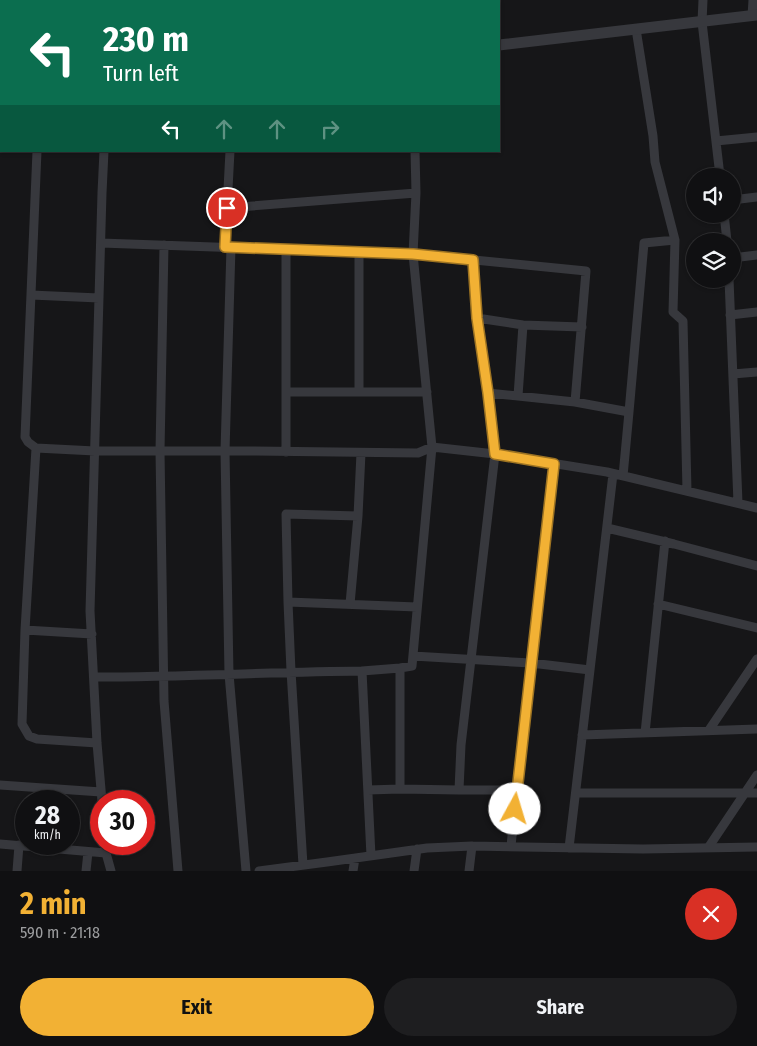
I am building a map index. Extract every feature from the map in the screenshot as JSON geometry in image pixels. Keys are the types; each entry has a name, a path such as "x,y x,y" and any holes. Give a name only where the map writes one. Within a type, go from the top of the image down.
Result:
{"street":[{"path":"703,0 702,22 719,168"},
{"path":"500,45 754,16 753,0"},
{"path":"636,29 652,127 655,162 675,240 673,312 683,321 687,491"},
{"path":"716,141 757,136"},
{"path":"37,152 25,437 36,448 95,451 418,454 432,447 495,454 618,475 757,508"},
{"path":"102,790 90,611 104,152"},
{"path":"230,152 227,208 225,451 229,674 246,871"},
{"path":"94,677 164,677 362,671 412,666 432,447 413,254 416,193 415,152"},
{"path":"227,208 416,193"},
{"path":"741,199 757,197"},
{"path":"569,848 607,528 629,412 644,243 675,240"},
{"path":"101,243 413,254 586,271 575,402"},
{"path":"164,245 160,451 164,701 178,871"},
{"path":"286,249 286,452"},
{"path":"359,252 359,392"},
{"path":"741,257 757,255"},
{"path":"459,790 461,745 495,454 477,318 473,260"},
{"path":"729,288 738,503"},
{"path":"31,295 99,298"},
{"path":"730,315 757,312"},
{"path":"477,318 523,325 582,326"},
{"path":"518,396 523,325"},
{"path":"733,374 757,372"},
{"path":"286,392 427,392"},
{"path":"488,393 575,402 629,412"},
{"path":"36,448 25,630 22,724 29,736 37,740 98,744"},
{"path":"350,604 358,516 361,453"},
{"path":"511,847 554,464"},
{"path":"298,868 286,514 358,516"},
{"path":"607,528 665,541 757,566"},
{"path":"645,733 665,541"},
{"path":"288,602 418,607"},
{"path":"658,604 757,628"},
{"path":"25,630 92,634"},
{"path":"413,656 531,663 590,670"},
{"path":"709,730 757,659"},
{"path":"400,668 400,789"},
{"path":"362,671 372,856"},
{"path":"582,735 757,729"},
{"path":"708,848 757,775"},
{"path":"0,786 90,795"},
{"path":"368,790 516,790"},
{"path":"576,793 757,793"},
{"path":"0,844 15,845"},
{"path":"259,871 298,868 427,848 472,846 643,849 757,847"},
{"path":"468,871 472,846"},
{"path":"414,871 417,849"},
{"path":"80,851 88,852 86,871"},
{"path":"17,871 18,855"},
{"path":"108,855 111,871"},
{"path":"353,871 355,858"}],"route":[{"path":"227,208 225,247 413,254 473,260 477,318 495,454 554,464 515,809"}]}
